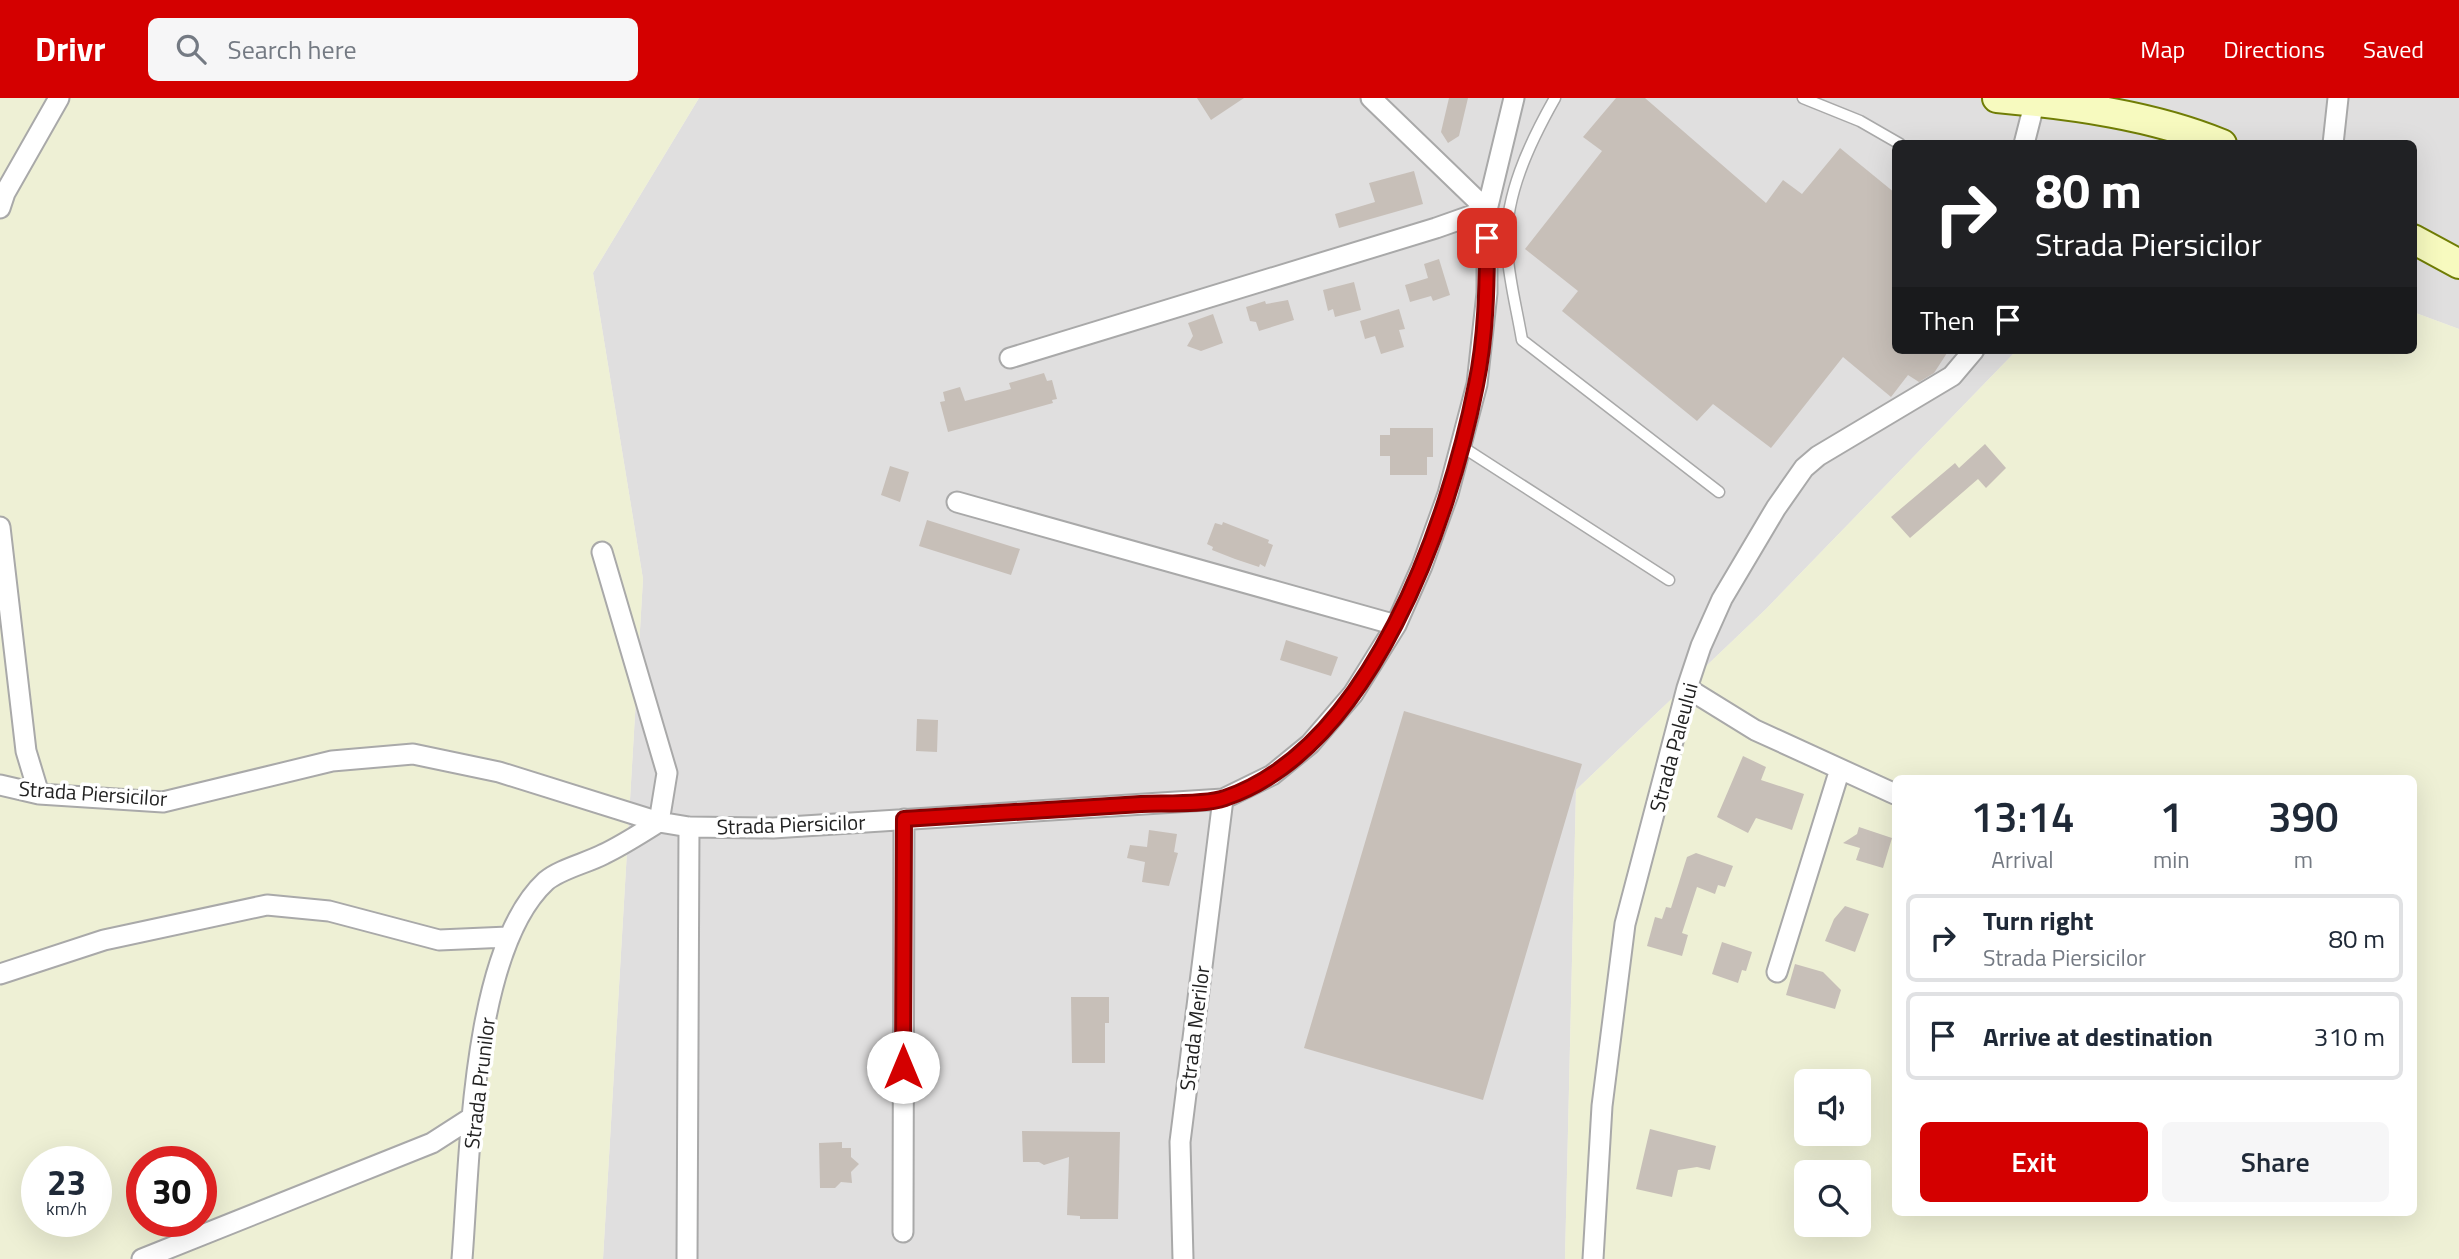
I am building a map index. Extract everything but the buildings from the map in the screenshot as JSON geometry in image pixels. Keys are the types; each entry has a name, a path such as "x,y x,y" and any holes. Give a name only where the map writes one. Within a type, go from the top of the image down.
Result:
{"main road":[{"path":"2012,99 2183,128 2212,140"},
{"path":"2417,241 2459,264"}],"street":[{"path":"0,208 5,193 59,98"},
{"path":"1010,358 1423,233 1487,210 1371,98"},
{"name":"Strada Piersicilor","path":"0,786 39,793 163,802 332,761 413,754 499,772 659,822 689,827 773,828 1223,799 1272,775 1310,744 1353,694 1396,625 1448,494 1476,384 1487,293 1487,210 1514,98"},
{"path":"2333,140 2338,98"},
{"path":"2012,99 2023,140"},
{"name":"Strada Paleului","path":"1593,1259 1602,1106 1625,924 1687,688 1701,646 1722,599 1776,508 1804,468 1818,456 1920,398 1952,376 1971,354"},
{"path":"957,502 1396,625"},
{"path":"0,527 26,751 39,793"},
{"path":"602,552 667,772 659,822"},
{"path":"1687,688 1755,730 1892,793"},
{"path":"1777,972 1840,769"},
{"name":"Strada Merilor","path":"1183,1259 1180,1142 1223,799"},
{"path":"903,1232 904,819"},
{"name":"Strada Prunilor","path":"461,1259 484,1019 508,937 518,918 547,880 604,854 659,822"},
{"path":"687,1259 689,827"},
{"path":"0,975 104,940 267,905 329,911 439,940 508,937"},
{"path":"142,1259 432,1143 474,1116"}],"lane":[{"path":"1555,98 1534,135 1512,201 1507,248 1522,340 1719,492"},
{"path":"1803,98 1860,121 1893,140"},
{"path":"1461,446 1669,580"}],"shaded area":[{"path":"699,98 2459,98 2459,329 2417,313 2417,140 1892,140 1892,354 2013,354 1766,609 1576,790 1565,1259 603,1259 643,579 593,273"}],"green space":[{"path":"0,98 699,98 593,273 643,579 603,1259 0,1259"},
{"path":"2417,313 2459,329 2459,1259 1565,1259 1576,790 1766,609 2013,354 2417,354"}],"route":[{"path":"903,1067 904,819 1223,799 1272,775 1310,744 1353,694 1396,625 1422,566 1448,494 1476,384 1487,293 1487,238"}]}
